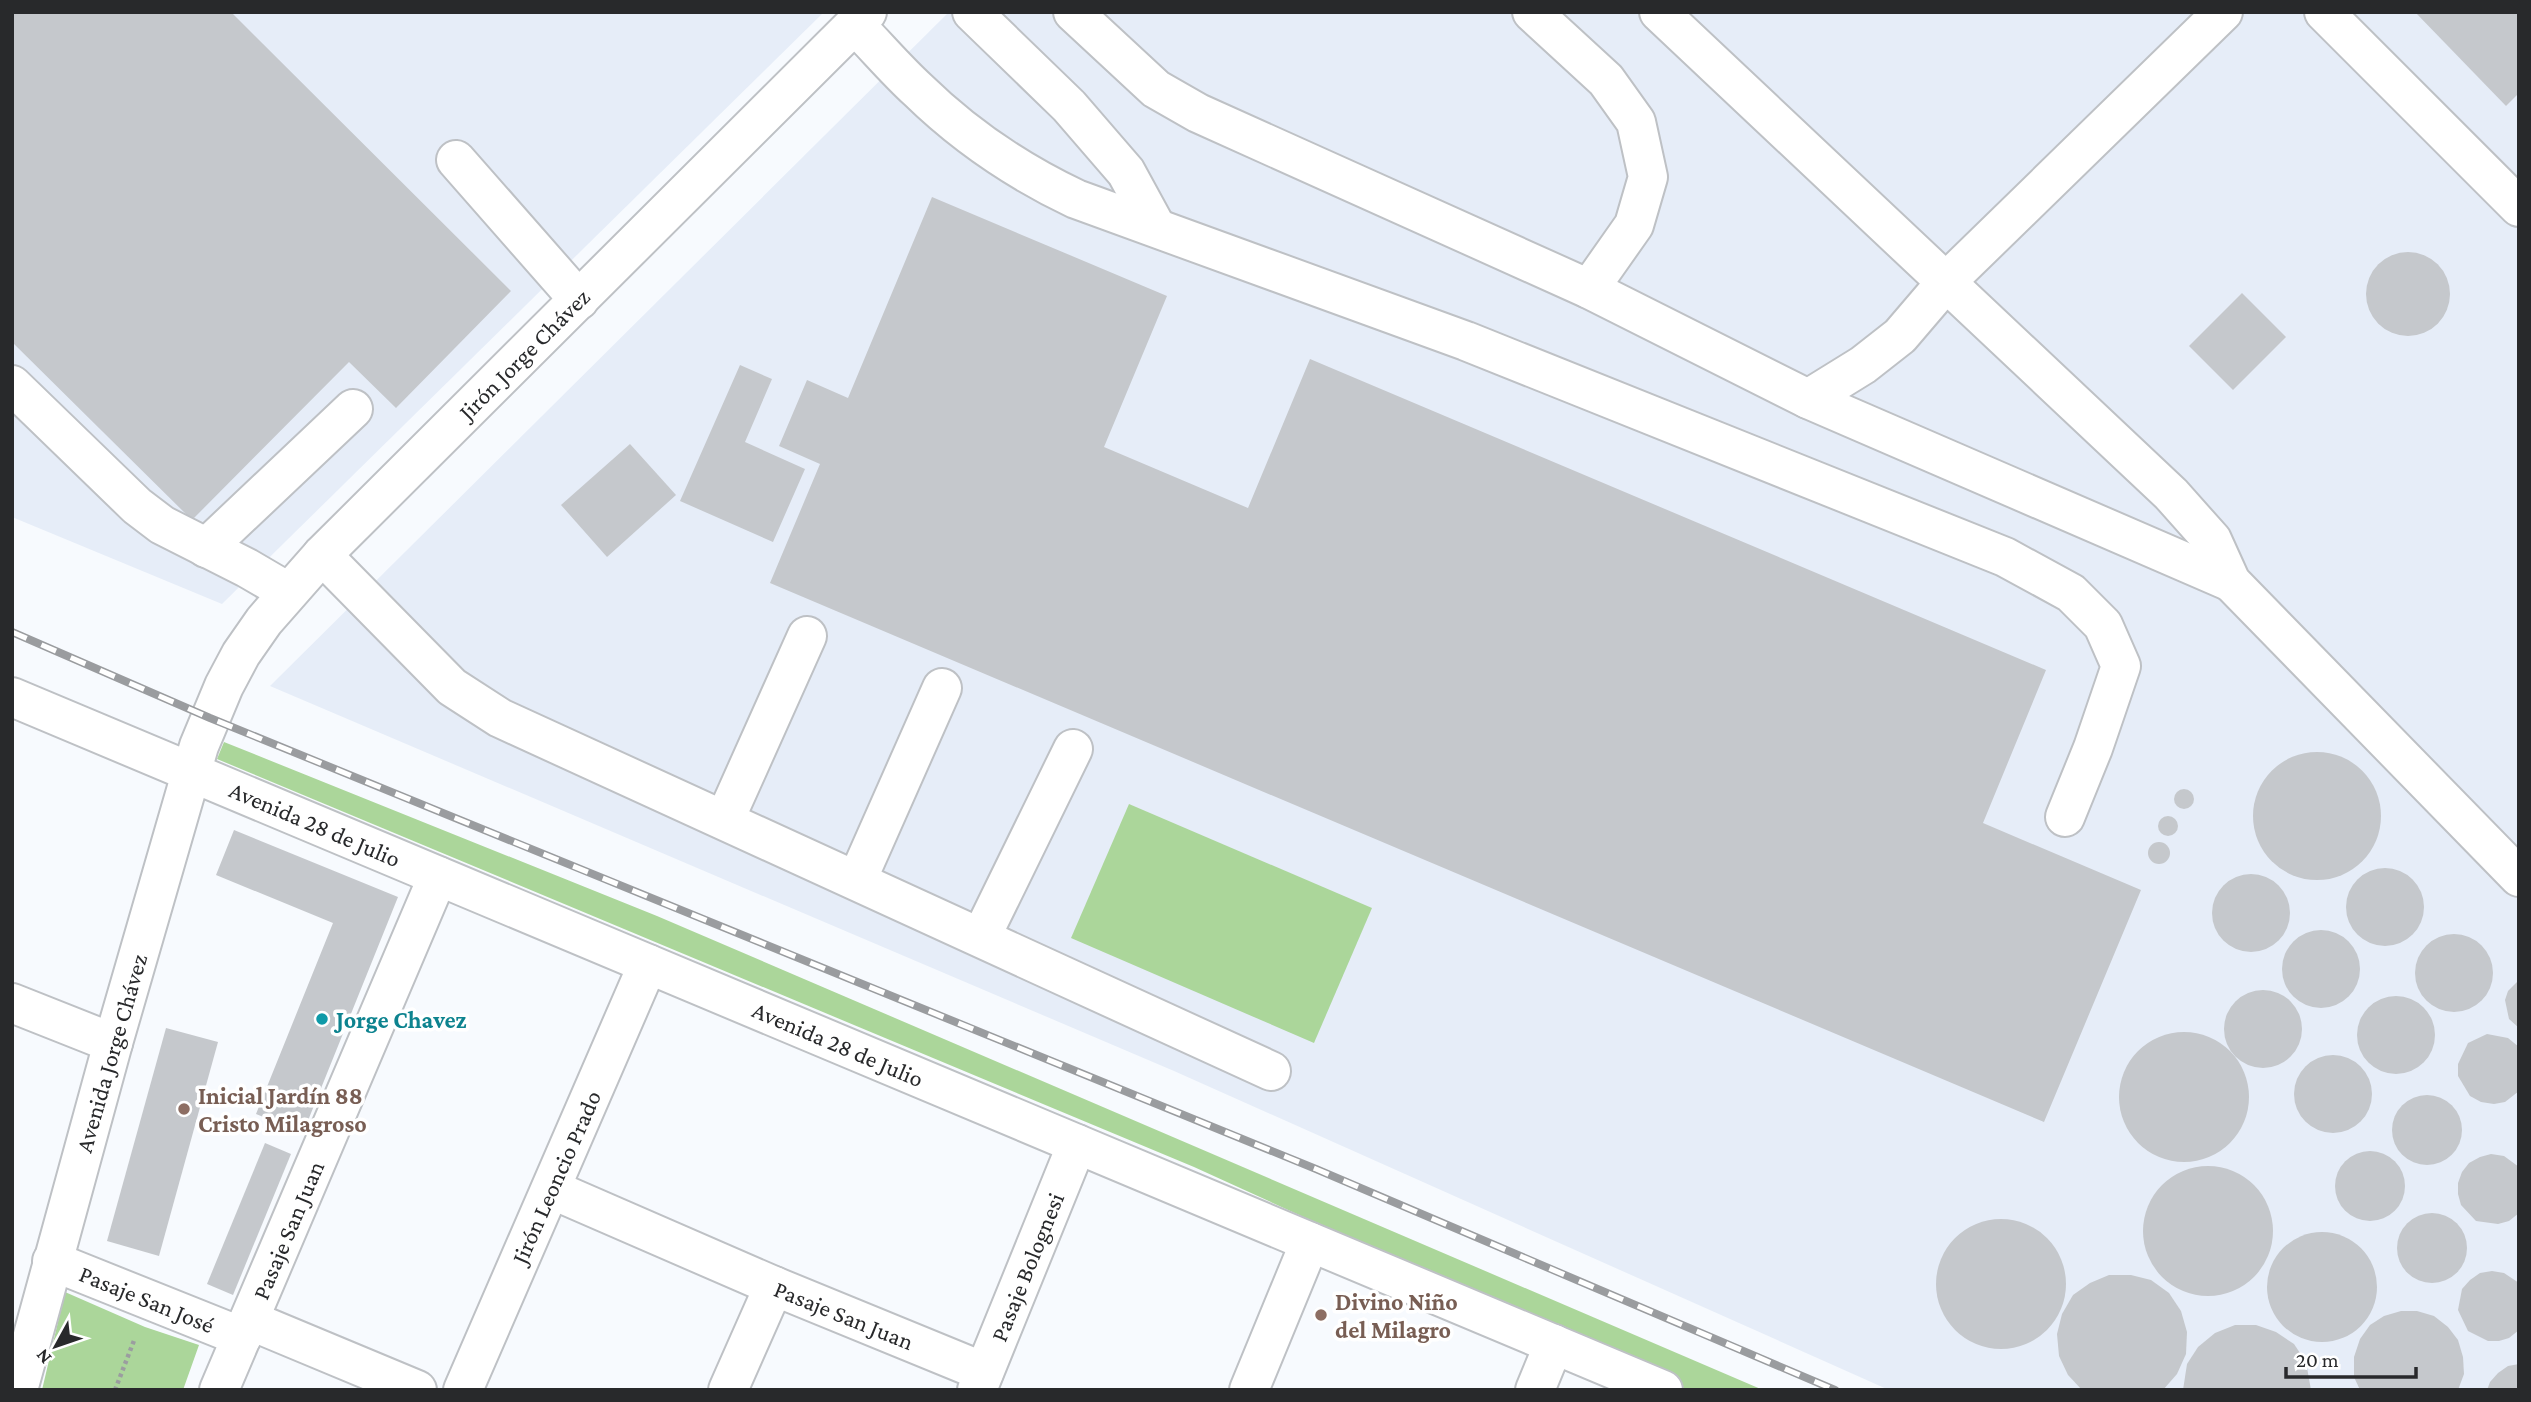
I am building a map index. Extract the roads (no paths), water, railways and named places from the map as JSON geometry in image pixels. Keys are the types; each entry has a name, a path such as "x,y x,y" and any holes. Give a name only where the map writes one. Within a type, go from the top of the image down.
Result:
{"street":[{"path":"972,12 1069,106 1126,172 1156,227"},
{"path":"1073,12 1156,89 1198,113 1589,289 1808,399 2231,582"},
{"path":"1532,12 1606,80 1636,122 1648,177 1634,225 1589,289"},
{"path":"1659,12 2171,494 2212,540 2231,582 2519,877"},
{"path":"1808,399 1863,365 1900,336 1947,281 2223,12"},
{"path":"2324,12 2519,207"},
{"path":"861,18 927,99 956,123 1040,182 1076,199 1491,351 2005,557 2071,593 2103,625 2121,666 2093,748 2065,817"},
{"name":"Jirón Jorge Chávez","path":"210,718 242,654 288,592 861,18"},
{"path":"456,160 579,300"},
{"path":"12,385 137,506 162,526 288,592"},
{"path":"206,548 353,409"},
{"path":"323,555 452,687 500,718 1271,1071"},
{"path":"725,819 807,636"},
{"path":"857,880 942,688"},
{"name":"Avenida 28 de Julio","path":"12,697 1663,1390"},
{"name":"Avenida Jorge Chávez","path":"18,1375 210,718"},
{"path":"981,937 1073,749"},
{"name":"Pasaje San Juan","path":"219,1390 438,876"},
{"name":"Jirón Leoncio Prado","path":"463,1390 648,964"},
{"path":"12,1003 113,1043"},
{"name":"Pasaje Bolognesi","path":"980,1381 1077,1144"},
{"name":"Pasaje San Juan","path":"551,1189 774,1286 980,1381"},
{"path":"1249,1390 1311,1242"},
{"name":"Pasaje San José","path":"51,1261 150,1300 246,1329 417,1390"},
{"path":"728,1390 774,1286"},
{"path":"1535,1390 1554,1344"}],"railway":[{"path":"12,632 210,718 1316,1169 1835,1390"}],"place":[{"name":"Jorge Chavez","path":"322,1019"},
{"name":"Inicial Jardín 88 Cristo Milagroso","path":"184,1109"},
{"name":"Divino Niño del Milagro","path":"1321,1315"}]}
